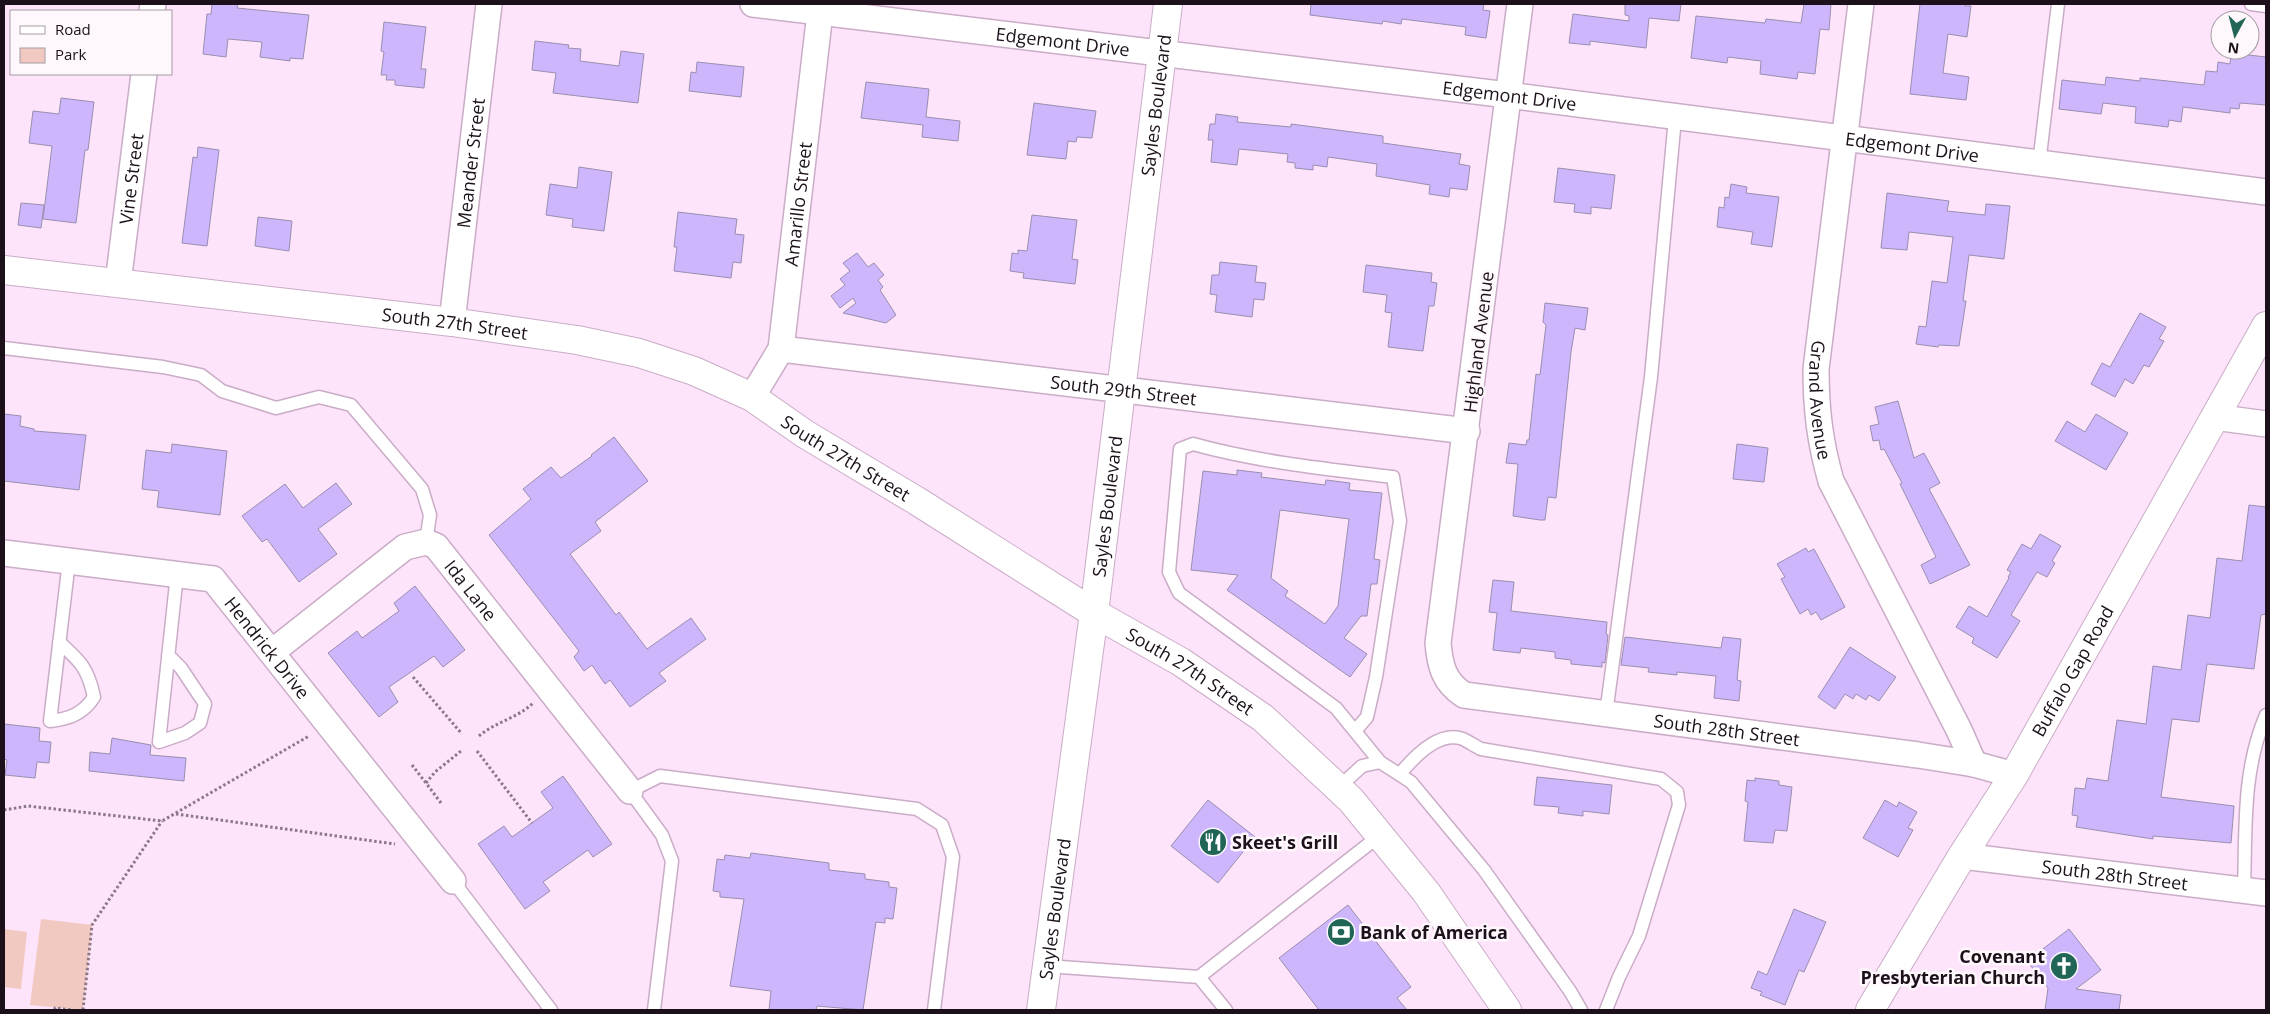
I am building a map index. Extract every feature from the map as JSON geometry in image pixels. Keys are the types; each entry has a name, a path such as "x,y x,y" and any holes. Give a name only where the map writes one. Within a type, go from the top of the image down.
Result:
{"main road":[{"name":"Sayles Boulevard","path":"1041,1010 1094,613 1168,4"},
{"name":"South 27th Street","path":"4,270 452,322 576,340 639,353 694,371 752,397 806,434 917,501 1094,613 1181,662 1263,718 1352,800 1379,836 1426,892 1508,1010"},
{"name":"Buffalo Gap Road","path":"1870,1010 1962,856 2014,775 2266,326"}],"street":[{"name":"Meander Street","path":"452,322 489,4"},
{"name":"Edgemont Drive","path":"753,4 820,8 1162,54 1508,95 1675,118 2266,192"},
{"name":"Highland Avenue","path":"1446,678 1440,664 1438,643 1467,431 1520,4"},
{"name":"Grand Avenue","path":"1861,4 1816,369 1816,408 1821,446 1831,480 1959,730 1974,764"},
{"name":"Amarillo Street","path":"752,397 780,349 820,8"},
{"name":"Vine Street","path":"118,284 144,75"},
{"name":"South 29th Street","path":"780,349 1467,431"},
{"path":"2214,417 2266,424"},
{"path":"272,652 405,547 426,542"},
{"name":"Ida Lane","path":"426,542 436,546 630,791"},
{"name":"Hendrick Drive","path":"4,553 213,579 453,880"},
{"name":"South 28th Street","path":"1446,678 1452,688 1464,695 1918,755 1974,764 2014,775"},
{"name":"South 28th Street","path":"1962,856 2255,892"}],"lane":[{"path":"2039,164 2058,4"},
{"path":"2250,4 2266,6"},
{"path":"1606,714 1652,376 1675,118"},
{"path":"4,348 163,367 201,375 222,391 276,408 319,397 351,404 422,490 430,515 426,542"},
{"path":"1355,731 1367,717 1371,701 1400,521 1393,477 1284,463 1220,452 1193,444 1180,449 1169,572 1179,593 1336,708 1380,762 1411,782 1484,870 1570,991 1581,1010"},
{"path":"59,642 78,660 90,677 94,697 87,709 68,719 50,721 59,642 69,561"},
{"path":"168,655 181,668 206,704 200,724 185,733 159,742 168,655 177,574"},
{"path":"2255,892 2246,802 2251,759 2266,714"},
{"path":"1400,774 1415,756 1444,739 1462,738 1481,749 1661,778 1677,792 1679,805 1640,936 1619,978 1606,1010"},
{"path":"1338,788 1362,766 1380,762"},
{"path":"654,1010 672,860 662,836 630,791 660,776 917,809 942,825 953,857 934,1010"},
{"path":"1047,966 1199,977 1379,836"},
{"path":"453,880 551,1010"},
{"path":"1199,977 1226,1010"}],"path":[{"path":"412,677 462,734"},
{"path":"479,736 491,726 524,711 547,686"},
{"path":"83,1010 92,925 162,821 329,725"},
{"path":"426,783 435,772 461,751"},
{"path":"477,752 532,823"},
{"path":"412,765 441,803"},
{"path":"4,810 28,806 162,821"},
{"path":"175,814 427,848"},
{"path":"55,1010 55,1008 72,1010"}],"green space":[{"path":"41,919 92,925 83,1010 30,1005"},
{"path":"4,929 27,932 21,989 4,987"}],"building":[{"path":"212,4 238,4 237,8 309,15 303,59 290,58 290,61 260,57 262,42 228,39 226,57 203,54 207,14 211,14"},
{"path":"1311,4 1484,4 1483,10 1490,11 1486,38 1465,35 1466,27 1402,19 1401,24 1383,21 1382,24 1310,15"},
{"path":"1625,4 1681,4 1679,21 1649,18 1646,48 1590,41 1590,45 1569,43 1573,14 1629,21 1629,16 1625,15"},
{"path":"1804,4 1831,4 1829,30 1820,29 1815,74 1798,72 1797,79 1760,74 1761,61 1728,57 1727,63 1691,58 1696,16 1765,23 1766,19 1801,23"},
{"path":"1920,4 1966,4 1965,6 1971,6 1967,37 1948,34 1943,73 1969,77 1966,100 1910,94"},
{"path":"384,22 426,27 421,69 426,69 424,88 395,85 395,80 386,80 387,75 381,75 384,52 381,51"},
{"path":"535,41 569,45 568,48 581,49 580,61 619,66 621,51 644,54 638,103 553,93 556,73 532,70"},
{"path":"2260,56 2266,57 2266,105 2240,103 2239,109 2230,108 2230,113 2183,107 2181,122 2169,120 2168,127 2135,123 2136,107 2103,103 2101,114 2059,109 2062,80 2105,85 2106,77 2140,81 2140,78 2204,85 2206,71 2217,72 2218,62 2230,64 2230,60 2260,60"},
{"path":"697,62 744,67 741,97 689,91 691,72 696,73"},
{"path":"866,82 929,89 926,117 960,121 958,141 922,137 923,125 861,118"},
{"path":"61,98 94,102 88,150 85,150 76,223 43,219 52,146 29,143 33,111 59,114"},
{"path":"1034,103 1096,111 1092,138 1077,137 1076,142 1068,141 1066,159 1027,155"},
{"path":"1216,114 1238,117 1237,122 1291,127 1291,124 1383,136 1383,143 1461,154 1459,164 1470,166 1467,190 1450,188 1449,197 1429,194 1430,185 1376,176 1377,164 1328,157 1327,167 1313,165 1313,170 1295,168 1295,163 1287,162 1288,154 1239,149 1237,165 1211,162 1213,140 1208,140 1210,124 1215,124"},
{"path":"198,147 219,150 207,246 182,243 193,157 197,158"},
{"path":"579,167 612,172 604,231 572,227 573,219 546,215 550,184 577,188"},
{"path":"1558,168 1615,175 1611,209 1591,207 1591,214 1574,212 1575,204 1554,202"},
{"path":"1731,184 1747,187 1746,193 1779,197 1772,247 1751,244 1753,232 1717,227 1719,207 1724,208 1725,197 1729,198"},
{"path":"1887,193 1949,201 1947,211 1985,215 1986,204 2010,206 2004,259 1969,255 1963,301 1966,301 1959,346 1939,345 1938,347 1916,344 1919,326 1926,327 1932,281 1947,283 1953,237 1909,232 1907,250 1881,248"},
{"path":"21,203 44,205 41,228 18,225"},
{"path":"678,212 737,219 735,234 744,235 741,263 733,262 731,278 674,271 677,247 674,247"},
{"path":"1032,215 1077,220 1072,259 1078,260 1075,284 1023,278 1024,273 1010,271 1012,253 1018,254 1018,250 1027,251"},
{"path":"258,217 292,221 289,251 255,246"},
{"path":"857,253 868,267 874,263 884,275 878,280 883,287 880,290 896,315 886,323 843,313 856,303 853,298 840,308 831,296 845,285 840,279 850,271 843,263"},
{"path":"1220,262 1257,266 1255,282 1266,283 1264,300 1254,299 1252,317 1215,312 1217,295 1210,294 1212,275 1219,275"},
{"path":"1366,265 1432,273 1431,282 1437,283 1434,306 1429,306 1423,351 1388,347 1392,313 1385,312 1387,295 1363,292"},
{"path":"1545,303 1588,308 1585,330 1575,328 1556,498 1548,497 1545,520 1540,520 1513,516 1518,464 1506,463 1509,443 1526,445 1527,440 1529,440 1536,374 1540,375 1546,325 1543,322"},
{"path":"2140,313 2166,327 2159,339 2164,341 2149,367 2144,365 2133,384 2125,379 2115,397 2091,384 2102,363 2110,367"},
{"path":"1898,401 1914,458 1924,453 1940,483 1929,489 1970,565 1930,584 1921,565 1936,557 1884,449 1881,450 1879,440 1873,441 1870,426 1879,424 1875,407"},
{"path":"4,414 21,416 20,426 34,429 34,431 86,435 79,490 4,481"},
{"path":"2096,414 2128,433 2106,470 2055,441 2067,421 2085,432"},
{"path":"614,437 648,481 595,522 601,531 570,554 616,615 619,612 647,649 691,618 706,639 659,673 666,681 630,707 610,680 605,684 592,665 584,671 574,657 579,651 489,535 531,499 523,489 551,467 561,478 592,456"},
{"path":"172,444 227,451 220,515 157,507 159,491 142,489 146,450 171,453"},
{"path":"1737,444 1768,448 1764,482 1733,479"},
{"path":"1237,470 1262,473 1261,477 1325,485 1326,480 1350,483 1349,490 1382,493 1374,559 1380,560 1377,584 1371,584 1367,616 1361,616 1344,638 1367,654 1350,677 1227,590 1238,575 1191,570 1203,471 1237,475","holes":["1280,510 1349,519 1338,606 1325,624 1285,596 1288,591 1271,578"]},
{"path":"336,483 352,504 318,529 337,554 299,582 267,539 262,542 242,516 285,484 303,508"},
{"path":"2249,505 2266,507 2266,614 2261,615 2254,669 2207,664 2199,722 2172,719 2161,797 2234,806 2231,843 2153,836 2153,839 2076,827 2078,816 2072,815 2075,788 2085,789 2087,778 2108,781 2117,720 2146,724 2153,666 2181,670 2188,615 2210,618 2217,558 2242,561"},
{"path":"2040,534 2061,546 2052,561 2055,563 2047,577 2037,572 2011,615 2020,621 1997,658 1972,643 1974,638 1956,627 1969,606 1987,617 2009,578 2011,572 2007,570 2022,544 2031,549"},
{"path":"1806,548 1808,552 1814,549 1845,607 1821,620 1816,612 1811,615 1808,609 1800,614 1781,579 1785,577 1777,564"},
{"path":"1493,580 1514,582 1511,611 1607,622 1606,634 1608,635 1605,663 1602,662 1602,667 1571,664 1571,660 1555,658 1555,652 1521,648 1520,653 1493,650 1497,613 1489,612"},
{"path":"415,586 465,650 443,667 434,656 389,687 398,702 379,717 328,653 357,631 362,638 399,611 394,603"},
{"path":"1625,637 1721,648 1723,637 1741,639 1737,680 1741,681 1739,701 1714,698 1716,676 1677,672 1677,675 1648,672 1649,668 1621,665"},
{"path":"1850,647 1896,677 1879,701 1869,695 1866,700 1856,694 1853,699 1845,694 1835,709 1818,697"},
{"path":"4,724 40,728 39,741 51,742 49,763 37,762 35,778 5,775 7,760 4,759"},
{"path":"112,738 151,745 150,755 186,758 184,781 89,771 90,752 110,754"},
{"path":"563,776 612,844 593,857 588,850 543,882 550,891 525,909 478,844 504,826 512,837 553,808 541,792"},
{"path":"1537,777 1612,785 1609,814 1583,811 1583,816 1558,813 1559,807 1534,805"},
{"path":"1755,778 1779,781 1779,785 1792,787 1787,831 1775,830 1773,843 1744,841 1748,802 1745,801 1747,780 1755,781"},
{"name":"Skeet's Grill","path":"1208,800 1255,837 1218,883 1171,846"},
{"path":"1885,800 1897,807 1899,802 1917,812 1908,828 1913,830 1898,857 1863,838"},
{"path":"751,853 829,863 829,870 865,874 865,879 889,882 889,887 897,888 893,919 885,918 885,923 876,922 863,1010 817,1006 816,1010 769,1010 771,991 730,986 744,899 720,897 720,892 713,891 717,859 724,860 725,855 750,858"},
{"name":"Bank of America","path":"1348,905 1411,987 1397,998 1407,1010 1319,1010 1279,958"},
{"path":"1794,909 1826,922 1804,972 1799,970 1785,1005 1760,995 1762,992 1751,988 1758,971 1767,975"},
{"name":"Covenant Presbyterian Church","path":"2069,929 2101,970 2076,989 2121,995 2119,1010 2045,1010 2048,988 2027,961"}],"place":[{"name":"Skeet's Grill","path":"1213,842"},
{"name":"Bank of America","path":"1341,932"},
{"name":"Covenant Presbyterian Church","path":"2064,966"}]}
